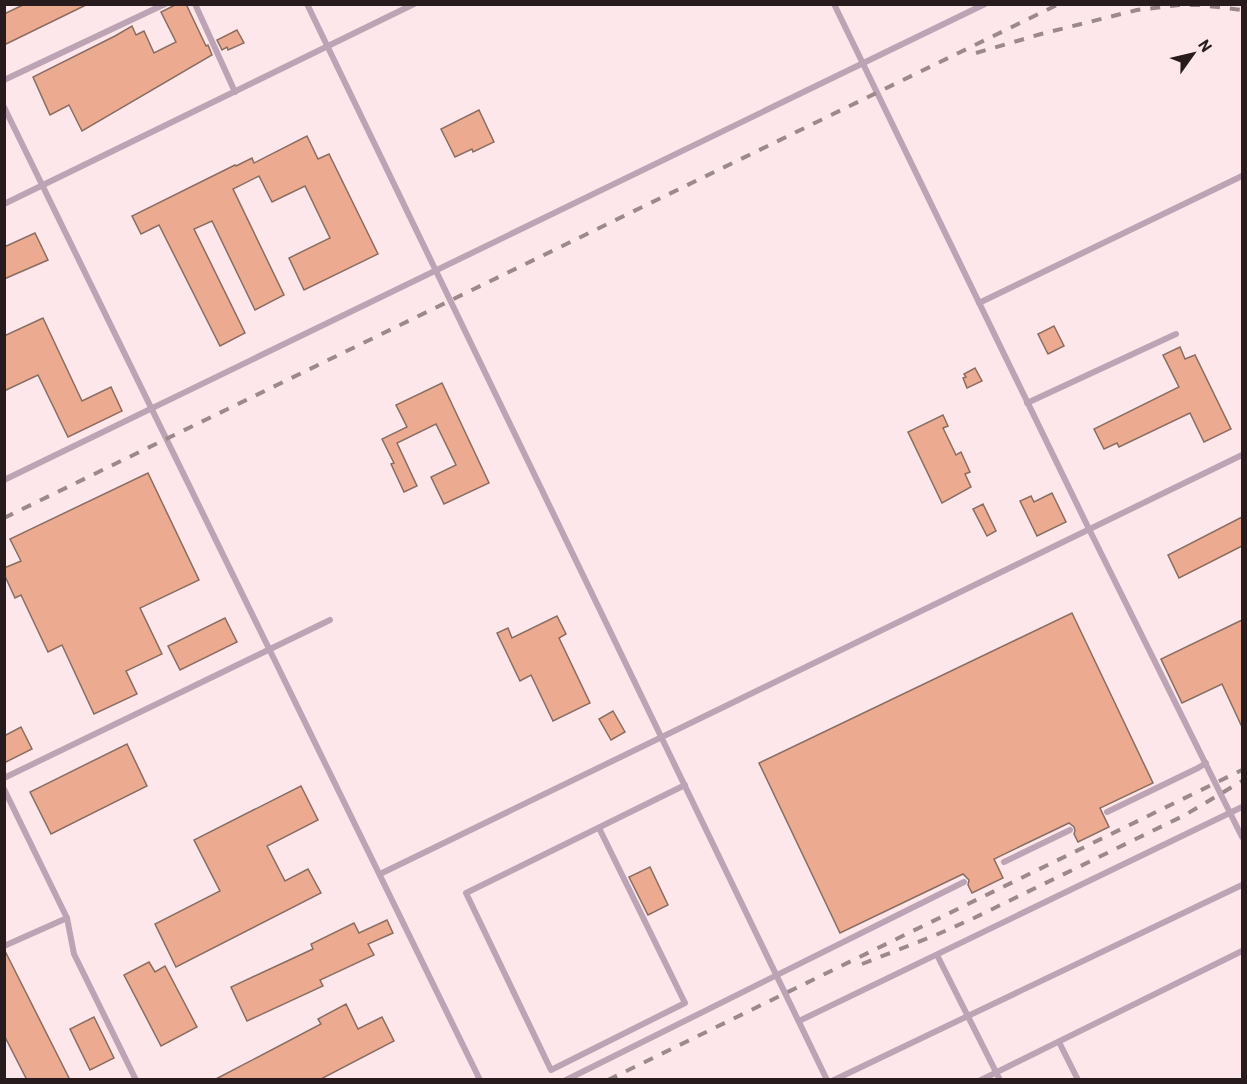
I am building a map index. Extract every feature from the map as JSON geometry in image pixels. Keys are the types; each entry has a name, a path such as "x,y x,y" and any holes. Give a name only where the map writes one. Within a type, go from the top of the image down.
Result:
{"lane":[{"path":"4,80 165,4"},
{"path":"195,4 235,92"},
{"path":"307,4 827,1080"},
{"path":"393,4 397,13"},
{"path":"4,204 414,4"},
{"path":"834,4 1089,529 1242,837"},
{"path":"4,480 986,4"},
{"path":"4,106 480,1080"},
{"path":"979,303 1242,176"},
{"path":"1028,403 1176,334"},
{"path":"380,874 1242,455"},
{"path":"4,778 330,620"},
{"path":"1107,812 1206,763"},
{"path":"599,828 685,1003 551,1070 466,893 685,785"},
{"path":"4,789 67,918 74,954 136,1080"},
{"path":"799,1021 1242,807"},
{"path":"1004,862 1070,830"},
{"path":"566,1080 964,882"},
{"path":"834,1080 1242,885"},
{"path":"4,946 67,918"},
{"path":"981,1080 1242,951"},
{"path":"937,955 1000,1080"},
{"path":"1059,1042 1078,1080"}],"building":[{"path":"25,4 88,4 4,45 4,14"},
{"path":"177,4 186,4 212,55 82,131 69,105 50,115 33,77 132,26 136,35 144,31 154,53 176,42 161,12"},
{"path":"237,30 244,43 228,50 227,47 222,50 217,40"},
{"path":"479,110 494,142 455,157 441,129"},
{"path":"307,136 318,159 329,154 378,254 304,290 289,258 330,238 305,186 272,202 259,176 233,189 284,295 255,310 212,221 194,229 245,333 220,346 159,225 141,234 132,216 235,165 252,158 254,163"},
{"path":"35,233 48,260 4,279 4,247"},
{"path":"43,318 82,401 111,387 122,411 68,437 38,375 4,391 4,336"},
{"path":"1054,326 1064,346 1048,354 1038,334"},
{"path":"1180,347 1185,359 1195,355 1231,429 1204,442 1190,413 1119,447 1117,443 1104,449 1094,429 1179,387 1163,355"},
{"path":"975,368 982,381 967,388 963,378 966,377 964,374"},
{"path":"442,383 489,483 444,504 431,477 456,465 436,424 397,443 417,486 404,492 391,464 394,463 382,439 407,427 396,405"},
{"path":"943,415 948,426 943,428 956,455 961,452 970,472 965,474 971,487 942,503 908,432"},
{"path":"148,473 199,580 140,608 162,654 126,671 137,694 94,714 62,645 48,652 21,595 15,598 4,574 4,568 21,561 10,539"},
{"path":"1052,493 1066,522 1037,536 1020,501 1031,496 1034,502"},
{"path":"983,504 996,531 987,536 973,509"},
{"path":"1242,517 1242,546 1179,578 1168,555"},
{"path":"1072,613 1153,783 1100,808 1109,827 1078,842 1074,834 1074,827 1069,823 994,859 1003,878 972,893 968,885 969,880 963,874 840,933 759,763"},
{"path":"557,616 566,634 559,638 590,703 553,721 531,675 520,681 497,633 508,628 512,638"},
{"path":"225,618 237,642 180,670 168,646"},
{"path":"1242,620 1242,727 1222,684 1182,703 1161,659"},
{"path":"613,711 625,732 611,740 599,719"},
{"path":"21,727 32,749 4,763 4,736"},
{"path":"127,744 147,786 51,834 30,792"},
{"path":"301,786 318,820 267,846 285,881 308,869 321,893 176,967 155,924 220,891 194,840"},
{"path":"650,867 668,905 648,915 629,877"},
{"path":"387,920 393,933 368,944 374,955 320,980 323,986 247,1021 231,987 313,949 311,944 354,923 359,933"},
{"path":"5,951 70,1080 27,1080 4,1035"},
{"path":"149,962 155,972 165,966 197,1027 161,1046 124,975"},
{"path":"346,1004 358,1029 382,1017 394,1041 319,1080 214,1080 321,1024 318,1019"},
{"path":"94,1017 114,1058 90,1070 70,1029"}],"railway":[{"path":"4,518 1059,4"},
{"path":"976,53 1137,10 1179,5 1242,10"},
{"path":"608,1080 1242,770"},
{"path":"862,964 974,918 1185,815 1242,781"}]}
